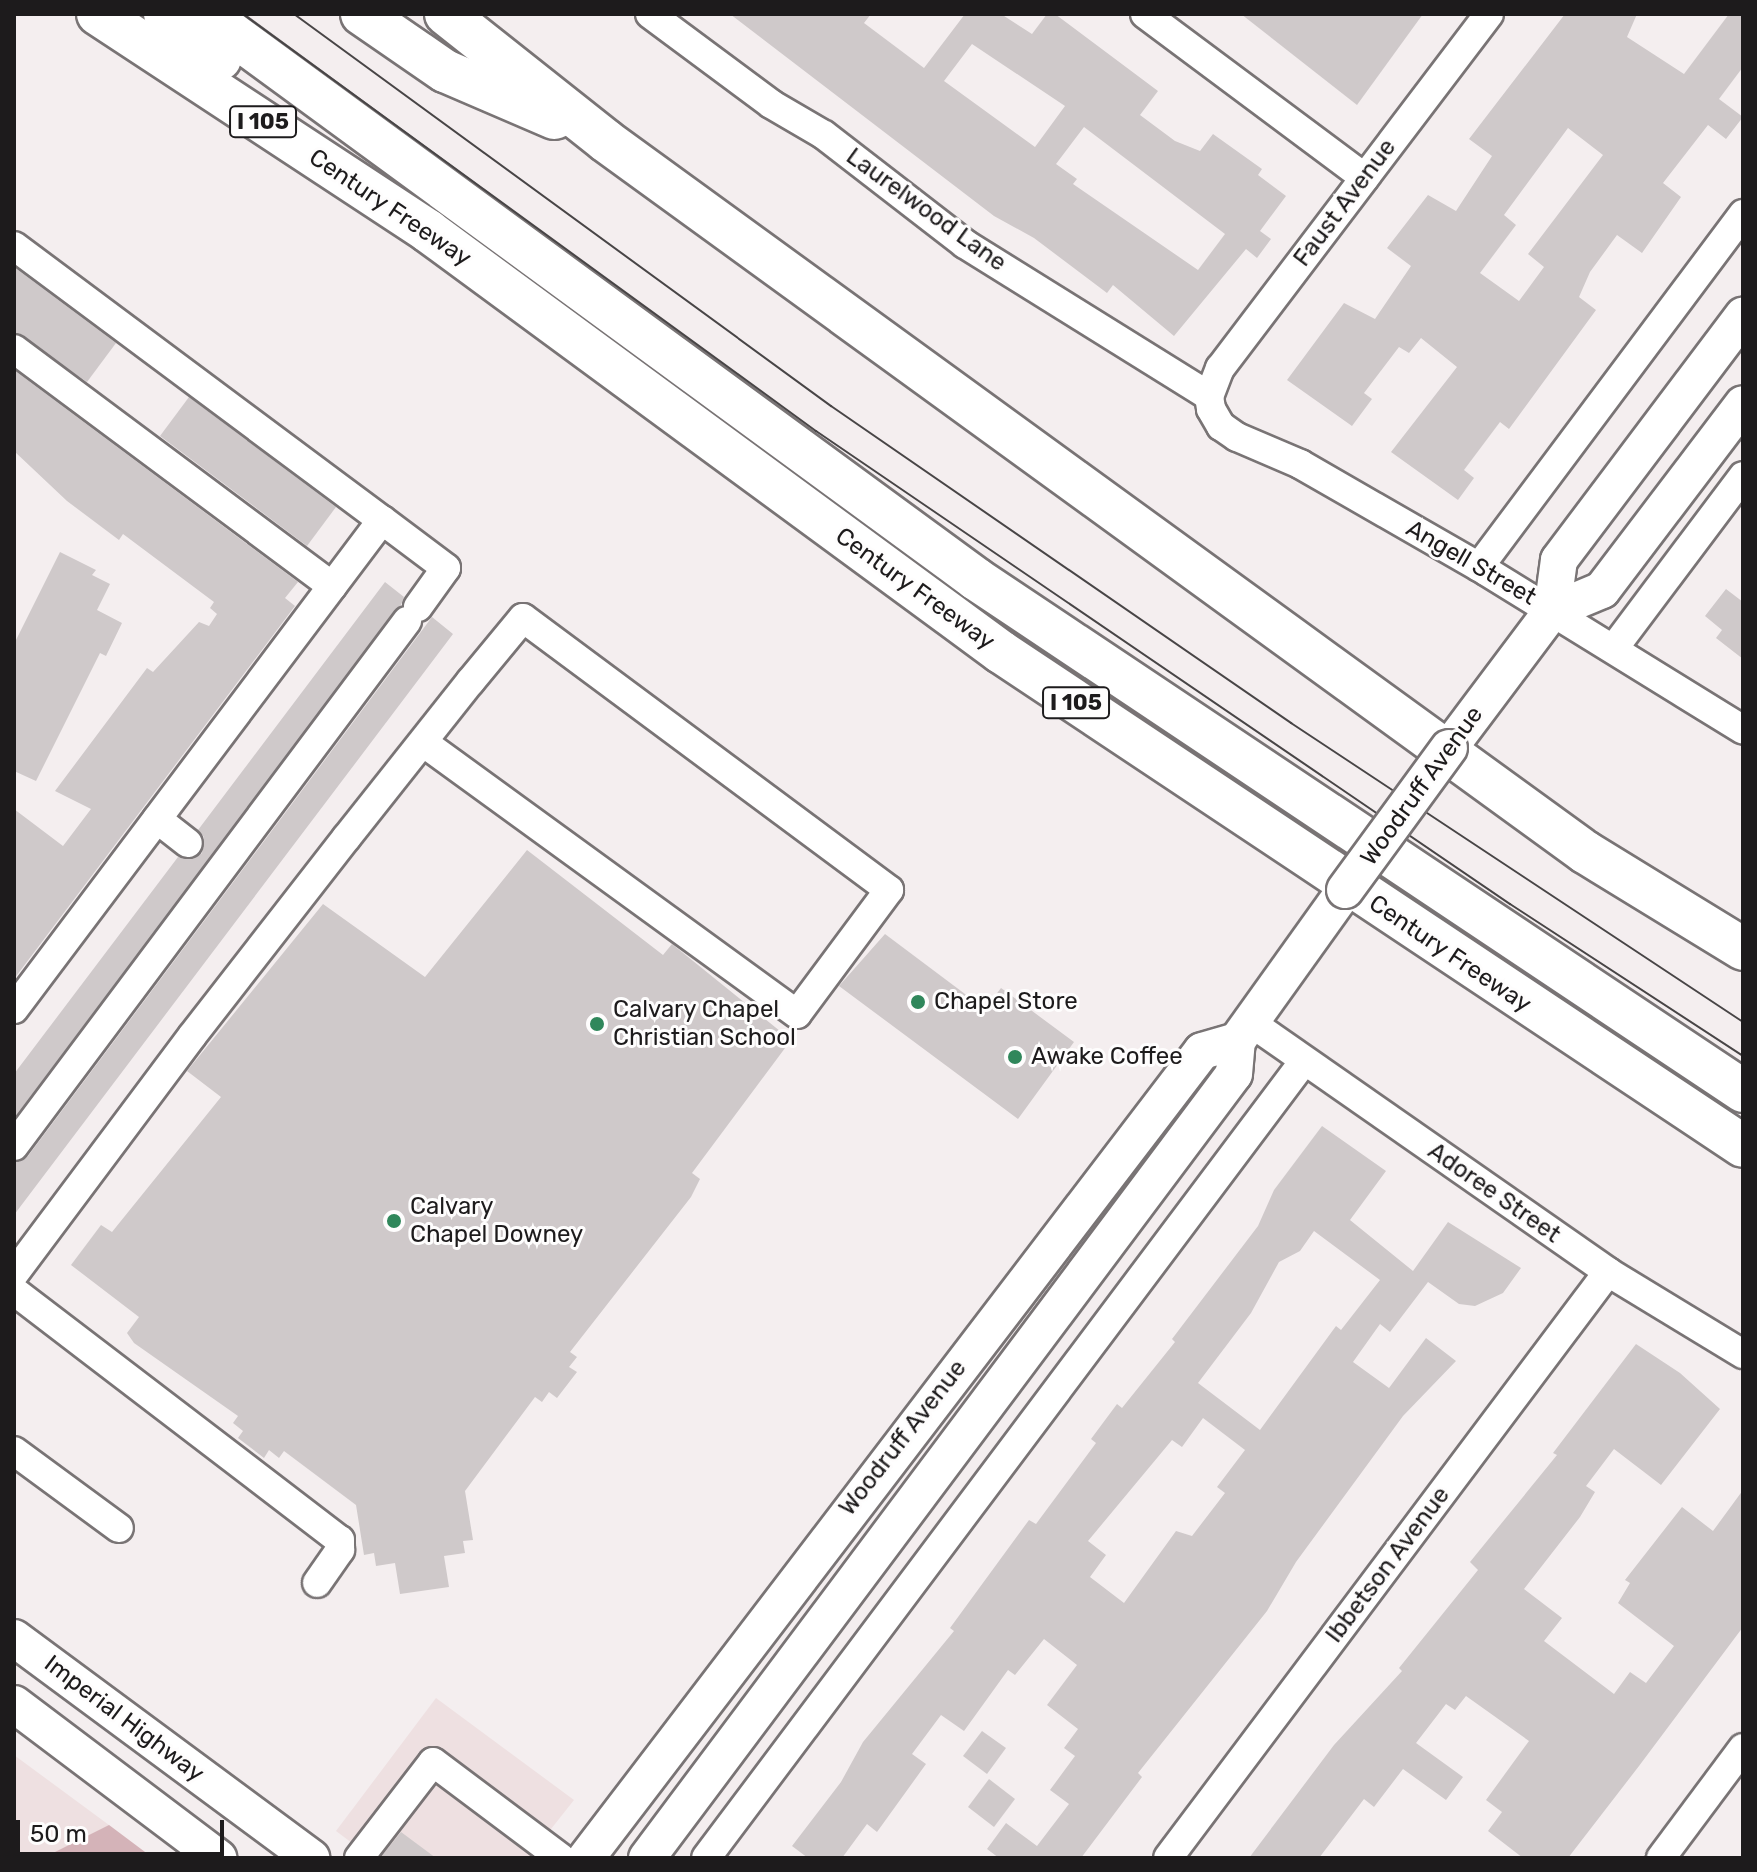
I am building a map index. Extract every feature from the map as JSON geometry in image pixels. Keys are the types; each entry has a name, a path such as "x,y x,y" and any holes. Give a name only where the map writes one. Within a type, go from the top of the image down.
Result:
{"highway":[{"name":"Century Freeway","path":"98,14 428,231 1001,652 1743,1146"},
{"path":"165,14 428,231"},
{"path":"205,14 976,579 1743,1091"},
{"path":"362,14 445,71 606,141"},
{"path":"446,14 606,141 1585,852 1743,949"}],"main road":[{"name":"Woodruff Avenue","path":"647,1858 1234,1074 1244,1032 1552,611 1559,560 1743,316"},
{"path":"1552,611 1602,590 1743,404"},
{"name":"Woodruff Avenue","path":"586,1858 870,1481 1202,1051 1244,1032"},
{"name":"Imperial Highway","path":"14,1638 311,1858"},
{"path":"14,1704 218,1858"}],"street":[{"name":"Laurelwood Lane","path":"650,14 771,104 824,135 965,244 1209,396"},
{"path":"1145,14 1365,178"},
{"name":"Faust Avenue","path":"1209,396 1220,368 1489,14"},
{"path":"1479,567 1743,214"},
{"path":"14,246 446,568 14,1146"},
{"path":"14,349 332,586"},
{"name":"Angell Street","path":"1209,396 1218,422 1237,437 1300,464 1479,567 1743,730"},
{"path":"1614,648 1743,476"},
{"path":"14,1009 382,520"},
{"path":"14,1274 423,742 523,618 889,890 797,1014 423,742"},
{"path":"157,819 188,843"},
{"name":"Adoree Street","path":"1244,1032 1304,1061 1608,1272 1743,1354"},
{"path":"706,1858 1304,1061"},
{"name":"Ibbetson Avenue","path":"1168,1858 1608,1272"},
{"path":"14,1291 340,1540 340,1550 317,1583"},
{"path":"14,1451 119,1528"},
{"path":"870,1481 906,1509"},
{"path":"1662,1857 1743,1748"},
{"path":"359,1858 433,1762 561,1858"}],"shaded area":[{"path":"436,1698 574,1800 528,1858 372,1858 336,1831"},
{"path":"14,1755 109,1825 153,1858 14,1858"},
{"path":"109,1825 153,1858 43,1858"}],"building":[{"path":"730,14 871,14 864,23 924,68 965,14 1001,14 1032,34 1047,14 1055,14 1158,91 1140,115 1175,141 1200,151 1213,134 1262,169 1258,175 1286,196 1260,231 1271,239 1257,258 1246,249 1174,336 1113,285 1107,293 1034,238 994,216","holes":["972,44 1065,106 1035,147 944,81","1084,127 1225,234 1198,270 1073,184 1077,179 1056,164"]},
{"path":"1241,14 1423,14 1357,105"},
{"path":"1565,14 1637,14 1627,37 1684,74 1729,14 1743,14 1743,67 1719,99 1743,117 1726,139 1708,125 1663,183 1681,197 1642,253 1617,235 1590,272 1579,297 1596,310 1509,429 1500,422 1464,470 1474,478 1458,500 1391,452 1457,367 1421,338 1409,353 1399,347 1364,393 1372,399 1352,426 1287,380 1344,303 1375,319 1411,266 1387,248 1428,195 1456,211 1492,156 1469,139","holes":["1568,128 1603,155 1528,254 1544,267 1519,301 1480,273 1516,225 1504,215"]},
{"path":"14,267 116,343 87,382 14,332"},
{"path":"14,370 298,582 285,598 295,606 14,979 14,809 63,846 91,809 55,791 147,668 153,672 199,622 209,626 217,614 210,608 214,602 123,534 119,540 67,501 14,451"},
{"path":"189,397 336,507 307,546 160,436"},
{"path":"60,552 96,570 92,575 110,584 97,610 122,623 106,656 100,653 36,781 14,771 14,644"},
{"path":"385,582 404,597 401,605 14,1118 14,1074 178,857 194,859 202,853 204,837 198,830"},
{"path":"1726,589 1743,602 1743,659 1716,638 1722,630 1705,616"},
{"path":"432,617 453,634 14,1215 14,1163 28,1156"},
{"name":"Calvary Chapel Downey","path":"527,850 663,955 672,944 791,1040 692,1173 700,1179 691,1197 570,1352 577,1357 569,1367 577,1372 557,1398 549,1392 542,1402 535,1397 465,1491 473,1540 463,1541 465,1553 444,1556 449,1587 400,1594 395,1563 376,1566 374,1553 364,1555 356,1505 284,1451 279,1458 269,1450 264,1458 238,1438 243,1431 233,1423 238,1416 134,1343 127,1333 139,1317 71,1265 101,1225 112,1232 221,1097 187,1071 323,904 425,977"},
{"path":"885,934 985,1009 1001,988 1074,1042 1018,1119 839,986"},
{"path":"1322,1126 1386,1171 1350,1220 1413,1271 1448,1222 1521,1268 1503,1293 1475,1306 1459,1304 1428,1282 1390,1332 1380,1324 1353,1362 1389,1388 1426,1338 1456,1361 1403,1416 1296,1562 1267,1611 1138,1773 1142,1777 1081,1858 999,1858 987,1849 1006,1823 1037,1846 1069,1804 1050,1790 1075,1756 1064,1748 1078,1729 1047,1705 1077,1665 1044,1639 1015,1675 1008,1670 964,1731 941,1715 912,1754 926,1764 877,1832 867,1824 842,1858 808,1858 792,1846 841,1782 863,1742 954,1631 950,1628 1029,1520 1036,1524 1096,1443 1091,1439 1117,1404 1122,1408 1175,1342 1172,1339 1258,1226 1274,1190","holes":["1314,1231 1380,1280 1341,1330 1336,1326 1260,1430 1198,1383 1251,1313 1279,1262 1300,1251","1203,1418 1245,1450 1217,1487 1225,1493 1192,1536 1176,1531 1124,1603 1090,1577 1106,1555 1088,1541 1172,1440 1182,1447"]},
{"path":"1636,1344 1680,1373 1720,1409 1661,1485 1614,1449 1586,1486 1595,1492 1580,1517 1524,1589 1562,1618 1544,1641 1614,1694 1630,1672 1646,1683 1674,1646 1618,1603 1630,1583 1625,1580 1682,1507 1713,1531 1743,1490 1743,1627 1639,1766 1568,1858 1523,1858 1488,1831 1502,1812 1486,1800 1529,1741 1466,1696 1455,1710 1446,1704 1416,1743 1463,1777 1446,1800 1403,1769 1374,1807 1364,1799 1319,1858 1249,1858 1334,1745 1402,1671 1399,1668 1478,1570 1470,1562 1557,1455 1553,1453"},
{"path":"982,1731 1006,1748 987,1774 963,1756"},
{"path":"989,1779 1015,1799 994,1827 968,1807"},
{"path":"401,1832 436,1858 380,1858"}],"tram line":[{"path":"243,14 816,431 1510,904 1743,1056"},
{"path":"294,14 831,406 1291,723 1743,1022"}],"place":[{"name":"Chapel Store","path":"918,1002"},
{"name":"Calvary Chapel Christian School","path":"597,1024"},
{"name":"Awake Coffee","path":"1015,1057"},
{"name":"Calvary Chapel Downey","path":"394,1221"}]}
